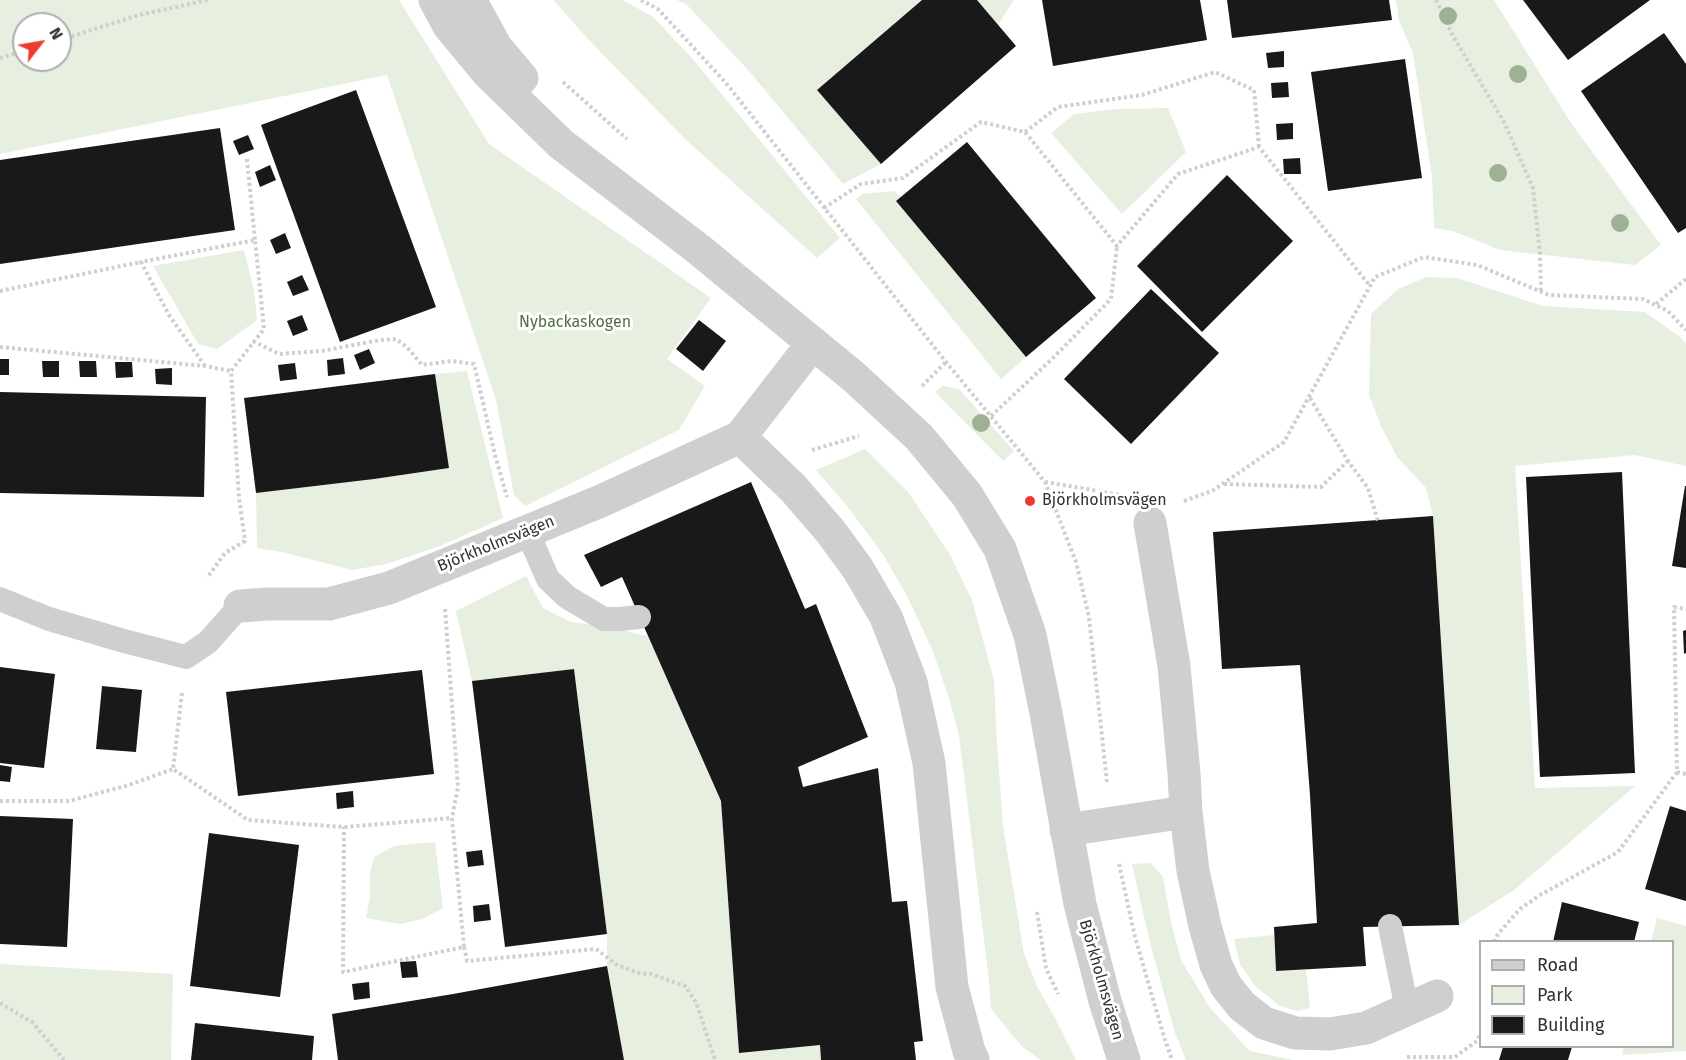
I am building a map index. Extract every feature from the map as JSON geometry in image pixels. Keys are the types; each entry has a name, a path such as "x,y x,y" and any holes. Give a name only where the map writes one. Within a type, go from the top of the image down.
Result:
{"street":[{"name":"Björkholmsvägen","path":"435,0 449,26 495,80 561,144 697,248 854,377 919,437 967,495 1000,549 1030,635 1080,904 1105,1001 1124,1060"},
{"name":"Björkholmsvägen","path":"470,0 496,47 623,191"},
{"name":"Björkholmsvägen","path":"240,606 329,604 389,588 601,501 740,437 813,343"},
{"path":"740,437 793,488 831,532 858,569 886,618 911,682 929,763 952,987 973,1060"},
{"path":"1162,514 1186,812 1194,871 1205,926 1216,965 1226,987 1242,1006 1264,1023 1295,1033 1330,1034 1366,1028 1437,996"},
{"path":"1066,830 1186,812"}],"lane":[{"path":"522,534 548,579 567,597 604,619 639,617"},
{"path":"0,600 60,622 186,657 208,642 240,606"},
{"path":"1390,926 1407,1010"}],"path":[{"path":"72,36 139,15 208,0"},
{"path":"641,0 658,9 726,83 946,362 1045,482 1076,562 1089,616 1112,823 1136,937 1172,1060"},
{"path":"1436,0 1453,36 1503,122 1533,188 1540,254 1541,291"},
{"path":"1025,132 1058,107 1142,95 1215,72 1254,90 1259,147 1370,286"},
{"path":"824,208 861,184 903,178 981,122 1025,132 1118,246"},
{"path":"991,416 1111,299 1118,246 1178,174 1259,147"},
{"path":"204,582 225,553 245,541 239,498 231,371 264,328 247,159"},
{"path":"0,291 255,240"},
{"path":"1162,514 1212,491 1284,442 1375,277 1424,257 1477,265 1549,295 1643,299 1668,310 1686,330"},
{"path":"141,262 169,315 205,366"},
{"path":"1656,304 1686,279"},
{"path":"254,341 279,354 322,351 396,339 407,347 422,365 451,361 474,364 495,455 522,534"},
{"path":"0,347 205,366 231,371"},
{"path":"921,387 946,362"},
{"path":"1310,398 1348,461 1368,488 1378,521"},
{"path":"804,453 868,433"},
{"path":"1222,484 1321,487 1348,461"},
{"path":"1045,482 1127,497"},
{"path":"444,598 458,787 452,818 467,961 596,949 617,965 685,986 696,1002 715,1060"},
{"path":"1495,940 1520,909 1540,895 1618,852 1677,772 1674,607 1686,609"},
{"path":"173,769 186,657"},
{"path":"173,769 248,820 344,827 452,818"},
{"path":"0,801 69,801 129,785 173,769"},
{"path":"1677,772 1686,774"},
{"path":"344,827 343,972 464,947"},
{"path":"1035,901 1046,968 1059,996"},
{"path":"0,1003 32,1022 64,1060"},
{"path":"1458,1060 1455,1057 1477,1041 1479,1036"}],"green space":[{"name":"Nybackaskogen","path":"0,0 399,0 489,144 711,298 667,359 705,386 679,430 525,506 514,495 496,400 387,75 0,154"},
{"path":"553,0 622,0 652,16 692,58 840,238 817,258 685,139"},
{"path":"677,0 922,0 817,90 881,164 843,184 749,71 687,5"},
{"path":"977,0 1014,0 998,25"},
{"path":"1396,0 1494,0 1571,123 1661,245 1635,265 1500,250 1453,231 1434,228 1432,177 1413,53 1399,21"},
{"path":"1168,108 1186,152 1122,214 1051,133 1074,114 1117,109"},
{"path":"893,191 901,197 896,201 1026,357 1001,379 856,199 863,194"},
{"path":"244,250 254,290 257,320 217,349 198,344 153,266"},
{"path":"1427,277 1457,278 1543,306 1645,312 1680,337 1686,344 1686,466 1635,455 1515,466 1535,788 1635,786 1514,890 1459,925 1433,516 1426,488 1397,457 1381,426 1369,395 1371,314 1398,289"},
{"path":"467,371 503,518 440,546 386,564 352,570 257,548 256,493 449,468 435,374"},
{"path":"943,386 959,389 1014,451 1003,461 935,392"},
{"path":"865,449 908,492 949,553 972,600 994,680 1003,826 1024,954 1038,988 1076,1060 1041,1060 1022,1047 991,1009 959,735 949,698 932,649 906,594 882,553 847,506 816,470"},
{"path":"526,576 543,608 571,622 648,636 721,801 739,1053 820,1045 821,1060 624,1060 607,966 607,934 574,669 472,681 456,611"},
{"path":"435,842 443,908 422,919 400,924 366,918 370,896 370,873 374,857 394,846"},
{"path":"1151,863 1163,877 1181,960 1210,1008 1250,1051 1293,1060 1186,1060 1175,1033 1150,943 1132,864"},
{"path":"1657,918 1686,926 1686,1051 1622,1055 1624,1048 1674,1048 1674,940 1651,940"},
{"path":"1274,935 1276,971 1306,970 1310,1008 1298,1011 1280,1006 1256,987 1240,964 1234,939"},
{"path":"0,964 173,974 171,1060 0,1060"}],"building":[{"path":"922,0 977,0 1016,46 881,164 817,90"},
{"path":"1042,0 1200,0 1207,40 1053,66"},
{"path":"1227,0 1389,0 1392,20 1232,38"},
{"path":"1523,0 1650,0 1568,60"},
{"path":"1664,33 1686,64 1686,228 1678,233 1581,91"},
{"path":"1284,51 1284,67 1268,68 1266,53"},
{"path":"1405,59 1422,178 1328,191 1311,72"},
{"path":"1288,82 1289,97 1272,98 1271,83"},
{"path":"356,90 436,307 340,342 261,125"},
{"path":"1293,123 1293,139 1277,140 1276,124"},
{"path":"220,128 235,230 0,264 0,160"},
{"path":"248,135 254,149 239,155 233,141"},
{"path":"967,142 1096,298 1026,357 896,201"},
{"path":"1300,158 1301,174 1284,174 1283,159"},
{"path":"270,165 276,180 260,187 255,172"},
{"path":"1227,175 1293,241 1202,332 1137,266"},
{"path":"285,233 291,248 276,254 270,240"},
{"path":"302,275 309,290 293,296 287,282"},
{"path":"1151,289 1219,353 1131,444 1064,379"},
{"path":"302,315 308,330 293,336 287,321"},
{"path":"699,320 726,341 703,371 676,349"},
{"path":"369,349 375,363 360,370 354,355"},
{"path":"343,358 345,374 328,376 327,360"},
{"path":"0,359 9,359 9,375 0,375"},
{"path":"42,361 59,361 59,377 43,377"},
{"path":"79,361 96,361 97,377 80,377"},
{"path":"115,362 132,362 133,377 116,378"},
{"path":"295,363 297,379 280,381 278,365"},
{"path":"172,368 172,385 156,384 155,369"},
{"path":"435,374 449,468 256,493 244,398"},
{"path":"0,392 206,397 204,497 0,493"},
{"path":"1622,472 1635,773 1540,777 1526,477"},
{"path":"751,482 805,609 816,604 868,737 798,767 803,787 878,768 892,902 907,901 923,1041 914,1042 916,1060 821,1060 820,1045 739,1053 721,801 622,577 601,587 584,555"},
{"path":"1686,486 1686,568 1672,566"},
{"path":"1433,516 1459,925 1363,927 1366,966 1276,971 1274,927 1317,923 1300,665 1222,669 1213,532"},
{"path":"1686,630 1686,653 1684,654 1683,631"},
{"path":"0,667 55,674 44,768 0,763"},
{"path":"574,669 607,934 505,947 472,681"},
{"path":"422,670 434,774 238,796 226,692"},
{"path":"102,686 142,690 136,752 96,749"},
{"path":"0,765 12,767 10,782 0,781"},
{"path":"353,791 354,807 337,809 336,793"},
{"path":"1670,806 1686,811 1686,901 1645,889"},
{"path":"0,816 73,819 67,947 0,944"},
{"path":"209,833 299,845 280,997 190,986"},
{"path":"482,850 484,865 468,867 466,852"},
{"path":"1562,902 1639,922 1634,940 1553,940"},
{"path":"489,904 491,920 474,922 473,906"},
{"path":"416,961 418,977 402,978 400,962"},
{"path":"607,966 624,1060 338,1060 332,1014"},
{"path":"369,982 370,998 354,1000 352,984"},
{"path":"195,1023 314,1036 312,1060 191,1060"},
{"path":"1503,1048 1572,1048 1568,1060 1499,1060"}],"place":[{"name":"Björkholmsvägen","path":"1030,501"}]}
